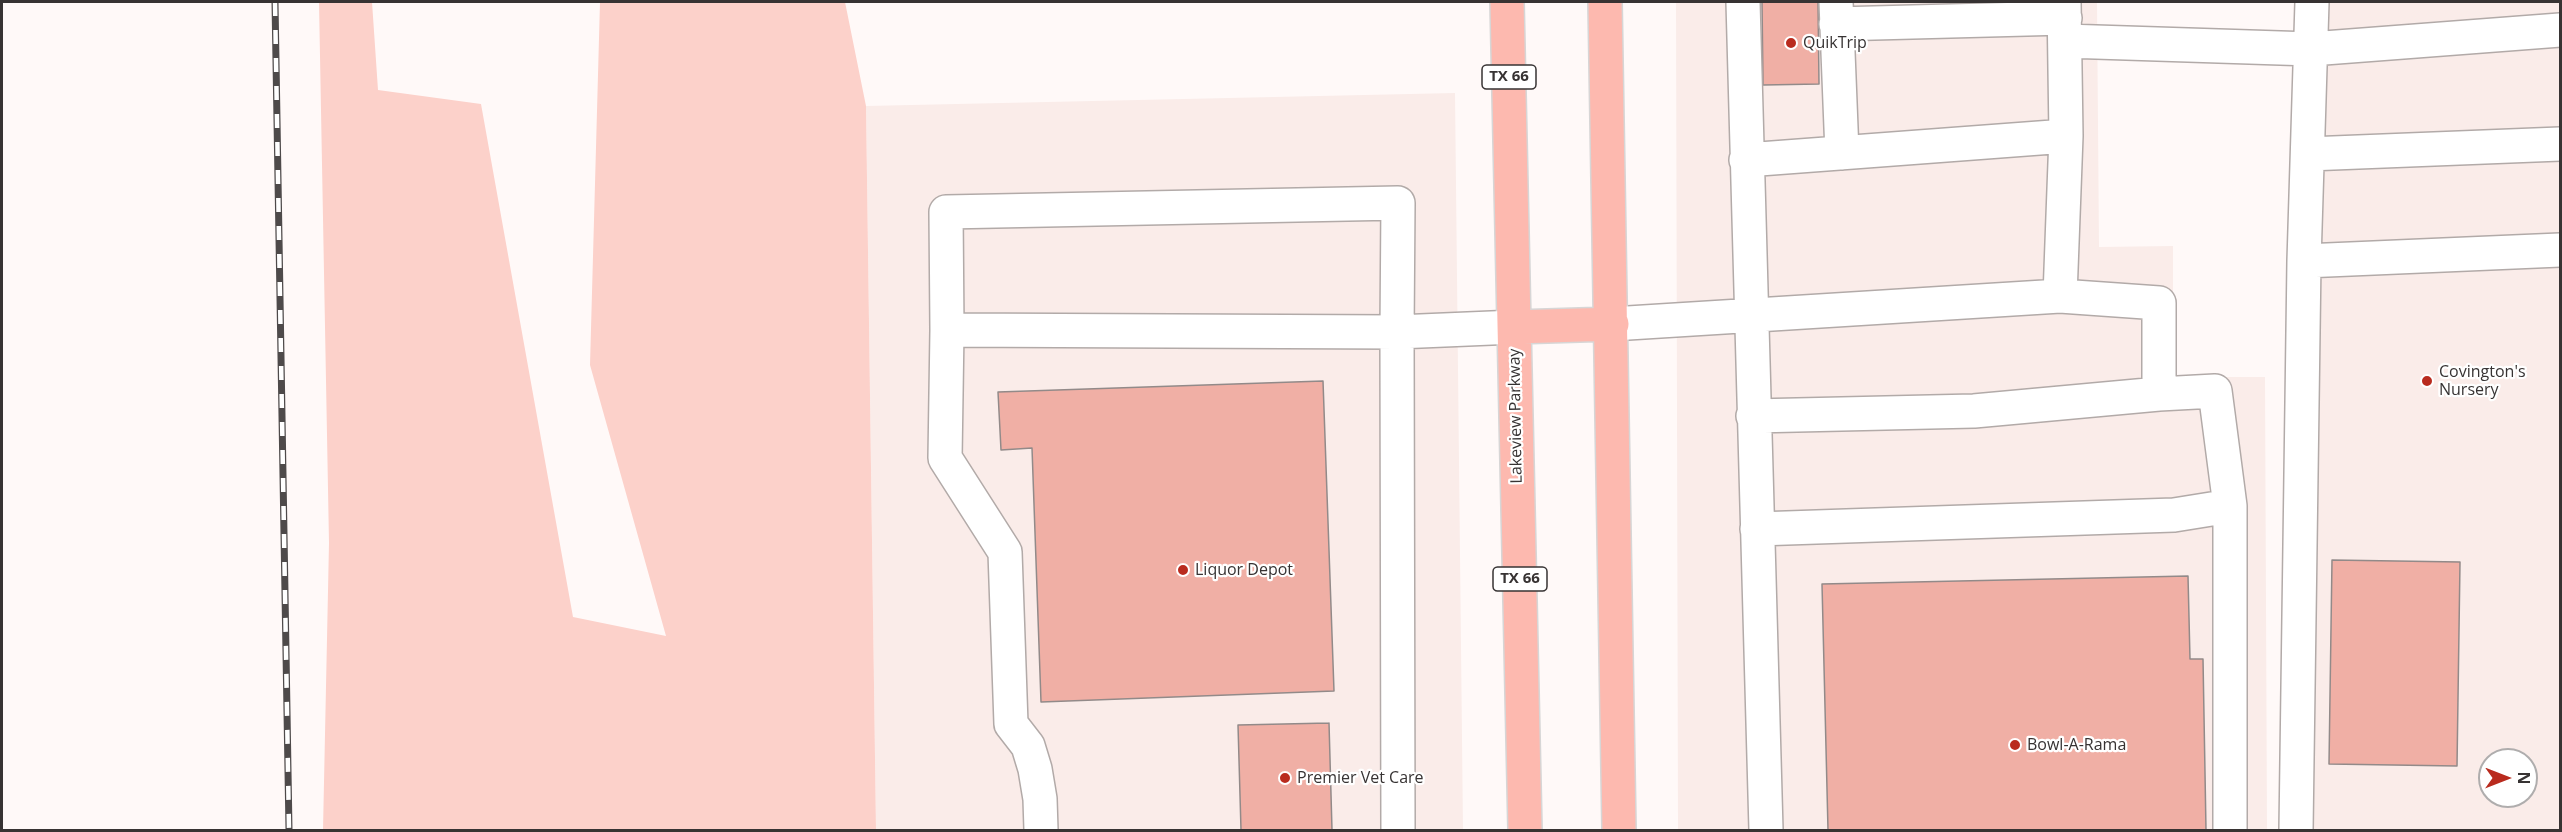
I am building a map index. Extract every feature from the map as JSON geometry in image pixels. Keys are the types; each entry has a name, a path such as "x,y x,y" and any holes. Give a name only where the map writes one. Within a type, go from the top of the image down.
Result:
{"main road":[{"name":"Lakeview Parkway","path":"1507,2 1525,831"},
{"path":"1605,2 1619,831"},
{"path":"1515,327 1612,324"}],"lane":[{"path":"1743,2 1766,831"},
{"path":"2296,831 2304,261 2312,2"},
{"path":"1842,153 1836,13 2065,20 2311,49 2560,30"},
{"path":"2060,296 2066,136 2065,20"},
{"path":"1746,160 2066,136"},
{"path":"2308,154 2560,144"},
{"path":"1041,831 1040,799 1035,769 1028,746 1011,724 1005,552 945,458 946,212 1398,204 1398,831"},
{"path":"2304,261 2560,250"},
{"path":"1612,324 2060,296 2159,303 2159,394"},
{"path":"947,330 1397,332 1515,327"},
{"path":"1753,416 1974,411 2215,391 2230,506 2230,831"},
{"path":"1757,529 2174,515 2230,506"}],"shaded area":[{"path":"319,2 372,2 378,90 481,104 573,617 666,636 590,365 600,2 845,2 866,106 876,830 323,830 329,543"},
{"path":"1676,2 2097,2 2099,247 2173,246 2173,377 2265,377 2267,830 1678,830"},
{"name":"Covington's Nursery","path":"2299,2 2560,2 2560,830 2286,830"},
{"path":"1455,93 1463,830 876,830 866,106"}],"building":[{"name":"QuikTrip","path":"1762,2 1818,2 1819,84 1763,85"},
{"name":"Liquor Depot","path":"1323,381 1334,691 1041,702 1032,448 1001,450 998,392"},
{"path":"2332,560 2460,562 2457,766 2329,764"},
{"name":"Bowl-A-Rama","path":"2188,576 2190,659 2203,659 2206,830 1828,830 1822,584"},
{"name":"Premier Vet Care","path":"1329,723 1332,830 1241,830 1238,725"}],"railway":[{"path":"275,2 289,830"}],"place":[{"name":"QuikTrip","path":"1791,43"},
{"name":"Covington's Nursery","path":"2427,381"},
{"name":"Liquor Depot","path":"1183,570"},
{"name":"Bowl-A-Rama","path":"2015,745"},
{"name":"Premier Vet Care","path":"1285,778"}]}
